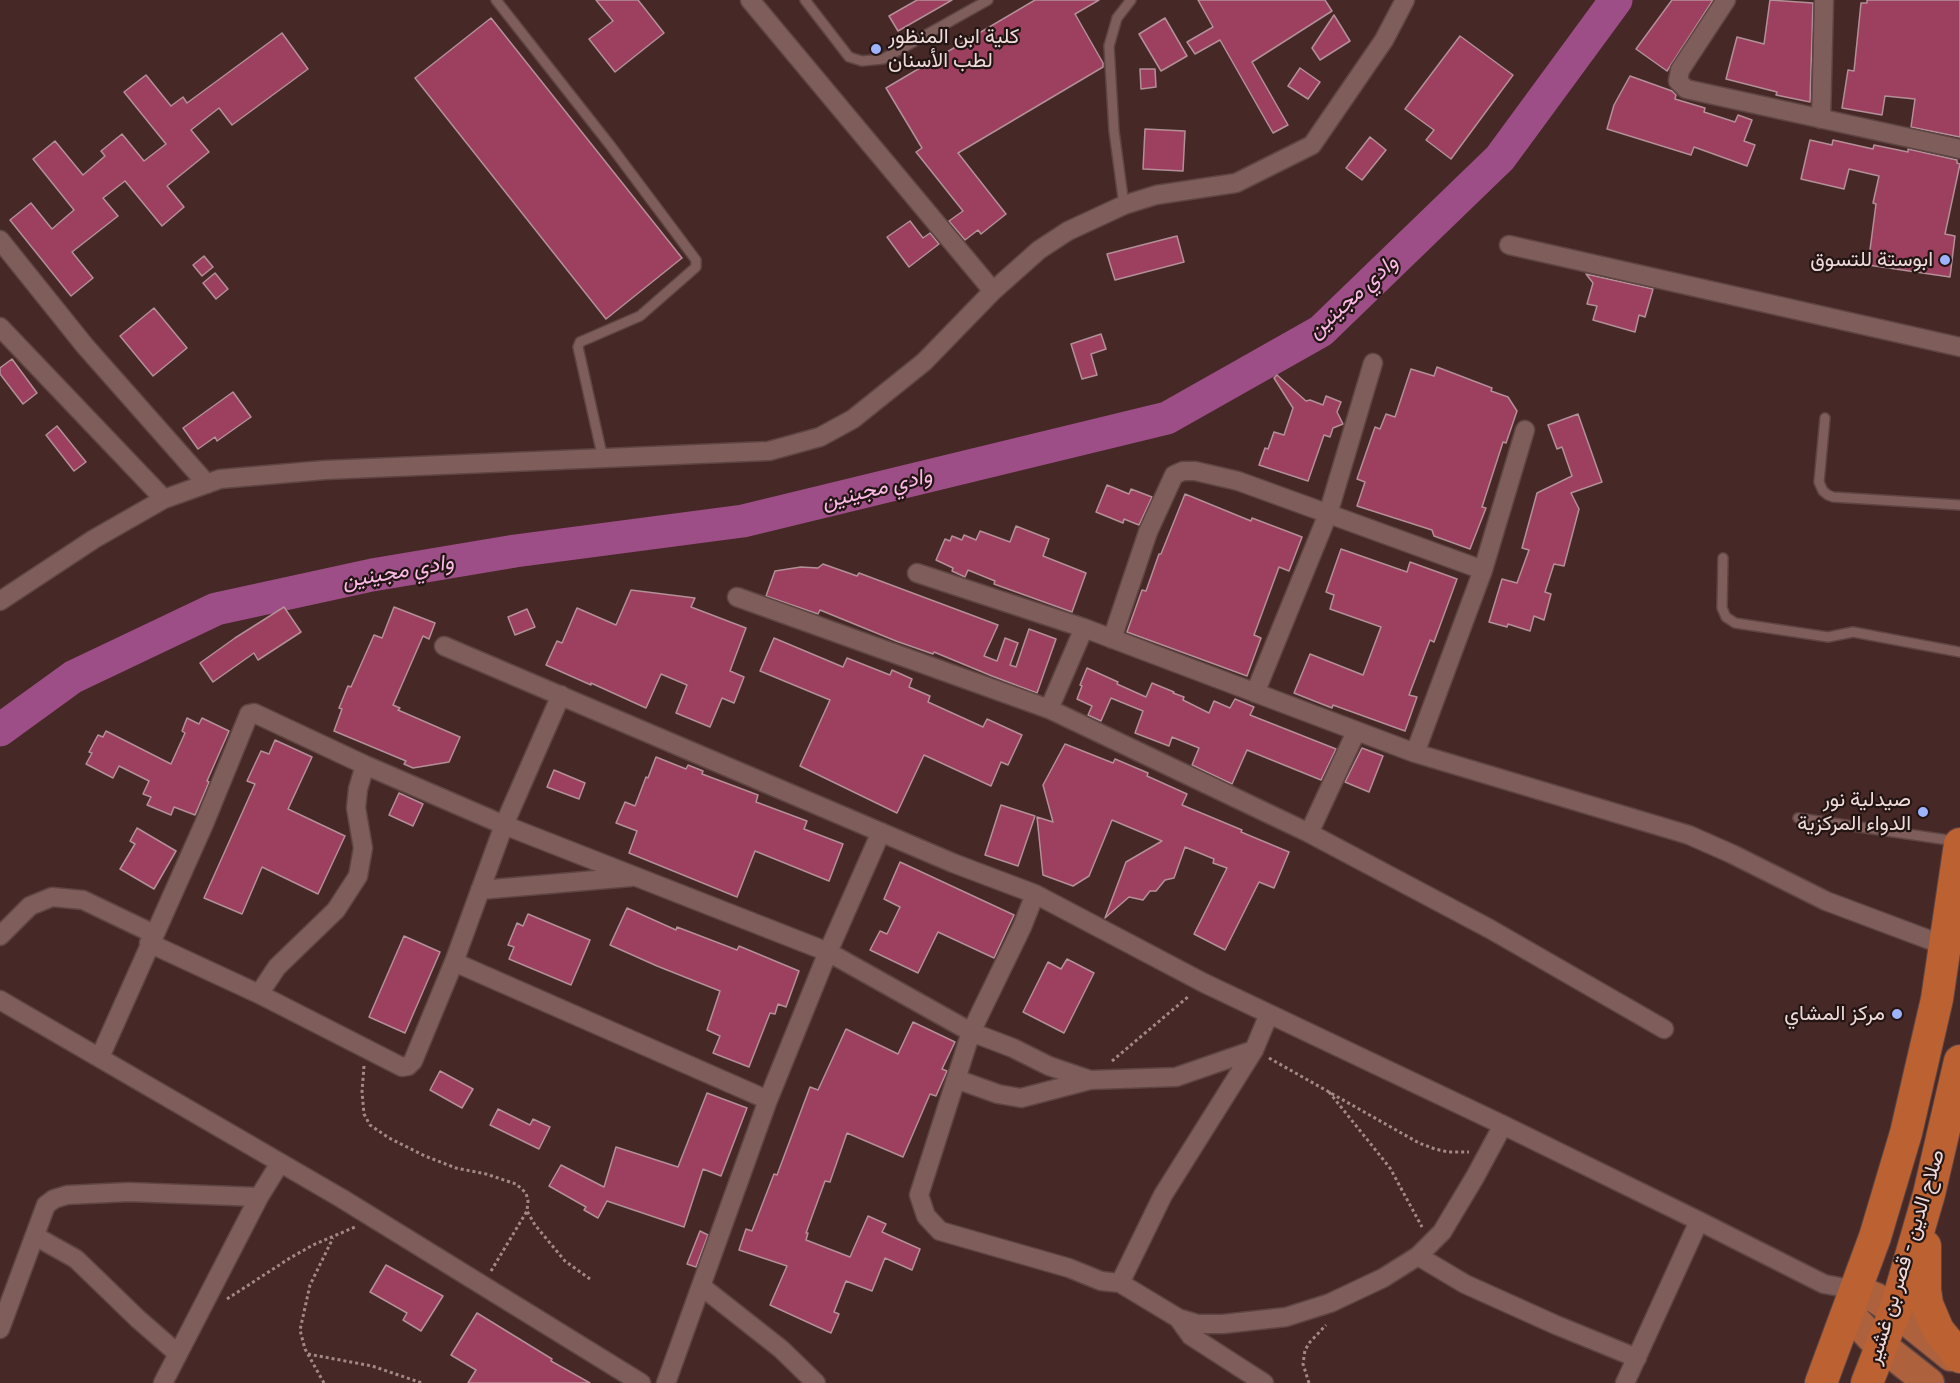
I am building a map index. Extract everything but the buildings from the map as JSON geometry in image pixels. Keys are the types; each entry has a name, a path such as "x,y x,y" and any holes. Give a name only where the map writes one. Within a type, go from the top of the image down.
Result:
{"highway":[{"path":"1821,1383 1878,1227 1906,1133 1938,999 1960,843"},
{"name":"صلاح الدين - قصر بن غشير","path":"1867,1383 1895,1311 1929,1194 1960,1061"},
{"path":"1929,1194 1924,1255 1924,1290 1938,1330 1960,1357"}],"main road":[{"path":"1929,1383 1863,1329 1852,1300 1876,1298 1938,1344 1960,1365"}],"street":[{"path":"750,0 993,291"},
{"path":"0,601 94,539 164,499 220,479 325,470 769,451 820,437 853,419 924,362 993,291 1038,250 1068,231 1124,205 1156,195 1236,183 1312,146 1384,40 1406,0"},
{"path":"1726,0 1680,70 1678,81 1686,89 1960,149"},
{"path":"1821,119 1824,0"},
{"path":"0,240 86,346 207,484"},
{"path":"1509,245 1960,346"},
{"path":"0,327 164,499"},
{"path":"1255,693 1328,514 1373,363"},
{"path":"1415,753 1483,570 1525,430"},
{"path":"1112,639 1148,532 1174,475 1183,471 1195,471 1238,481 1483,570"},
{"path":"917,573 1084,628 1415,753 1689,836 1732,854 1826,901 1946,946"},
{"path":"737,597 1049,709 1309,833 1490,929 1664,1029"},
{"path":"1049,709 1084,628"},
{"path":"444,646 881,832 1035,894 1204,983 1503,1125 1699,1221 1852,1300"},
{"path":"0,936 30,906 52,897 82,900 152,939 365,1049 402,1067 408,1066 413,1061 454,962 504,825 561,696"},
{"path":"100,1057 204,824 249,714 254,713 365,765 504,825 828,952 971,1032 1013,1048 1049,1066 1090,1080"},
{"path":"1309,833 1356,732"},
{"path":"259,994 277,967 336,910 358,876 363,848 356,808 358,789 365,765"},
{"path":"666,1383 768,1100 828,952 881,832"},
{"path":"480,890 636,877"},
{"path":"1035,894 1022,927 971,1032 919,1195 926,1216 940,1231 1069,1268 1101,1281 1120,1283 1178,1318 1198,1324 1286,1317 1330,1303 1383,1278 1424,1250 1442,1232 1461,1202 1503,1125"},
{"path":"454,962 768,1100"},
{"path":"0,1000 376,1220 641,1383"},
{"path":"1120,1283 1163,1195 1254,1050 1269,1014"},
{"path":"956,1079 998,1094 1021,1098 1090,1080 1176,1077 1254,1050"},
{"path":"163,1383 259,1197 280,1163"},
{"path":"0,1329 46,1205 54,1199 67,1195 129,1192 259,1197"},
{"path":"1626,1383 1699,1221"},
{"path":"35,1236 76,1259 177,1353"},
{"path":"1424,1250 1466,1284 1637,1358"},
{"path":"701,1286 782,1349 816,1383"},
{"path":"1178,1318 1191,1336 1264,1383"}],"lane":[{"path":"496,0 610,145 696,260 696,267 640,316 580,342 578,347 603,459"},
{"path":"805,0 849,57 862,61 883,59 988,0"},
{"path":"1124,205 1114,131 1109,45 1116,18 1131,0"},
{"path":"1825,418 1819,482 1823,491 1828,495 1960,505"},
{"path":"1723,558 1722,608 1726,617 1735,623 1828,637 1853,632 1960,652"},
{"path":"1798,818 1960,843"}],"path":[{"path":"1090,1080 1204,983"},
{"path":"365,1049 362,1092 364,1114 370,1125 389,1138 425,1156 456,1168 486,1174 516,1184 526,1193 527,1210 482,1285"},
{"path":"1254,1050 1419,1143 1448,1152 1489,1152"},
{"path":"1328,1090 1390,1168 1424,1250"},
{"path":"527,1210 535,1225 561,1257 590,1279"},
{"path":"195,1319 290,1258 334,1236 376,1220"},
{"path":"324,1383 305,1349 300,1330 310,1285 334,1236"},
{"path":"1309,1383 1303,1364 1305,1350 1332,1319"},
{"path":"308,1354 372,1366 422,1383"}],"waterway":[{"name":"وادي مجينين","path":"0,730 73,677 216,609 372,575 515,551 743,521 1167,418 1321,331 1500,158 1616,0"}],"place":[{"name":"كلية ابن المنظور لطب الأسنان","path":"876,49"},
{"name":"ابوستة للتسوق","path":"1945,260"},
{"name":"صيدلية نور الدواء المركزية","path":"1923,812"},
{"name":"مركز المشاي","path":"1897,1014"}]}
